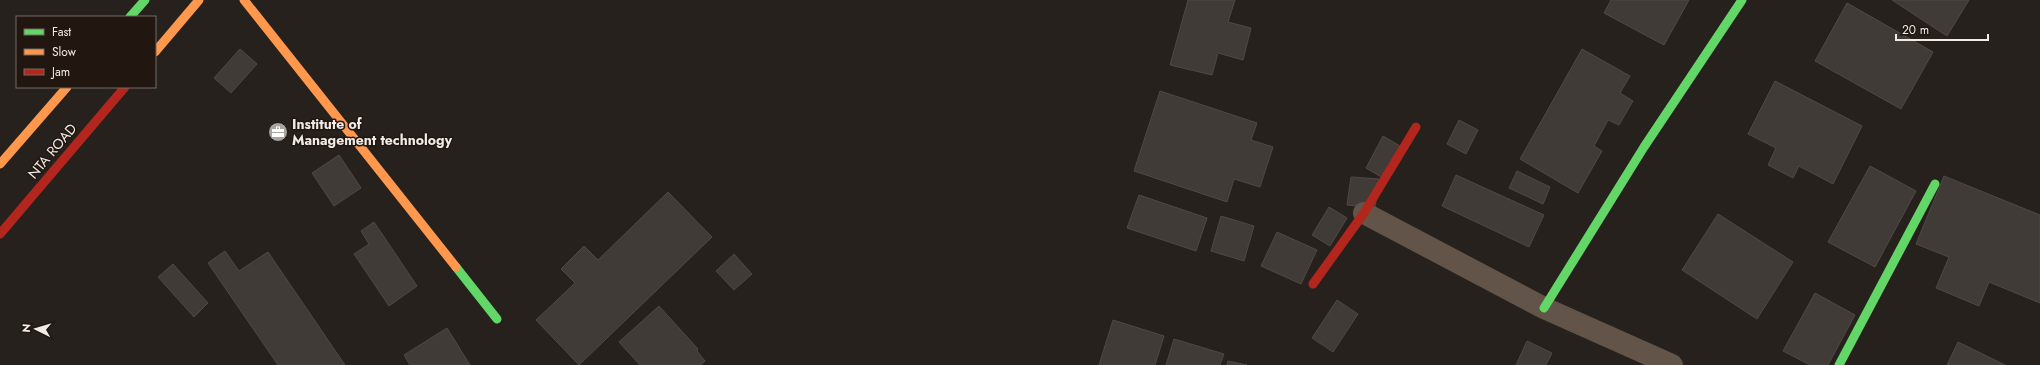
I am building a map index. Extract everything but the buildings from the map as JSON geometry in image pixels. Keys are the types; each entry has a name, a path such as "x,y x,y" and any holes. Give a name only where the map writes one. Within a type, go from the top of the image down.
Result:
{"street":[{"path":"131,16 145,0"},
{"path":"156,51 199,0"},
{"path":"244,0 497,319"},
{"path":"1544,308 1644,147 1742,0"},
{"path":"0,164 66,88"},
{"name":"NTA ROAD","path":"0,234 124,88"},
{"path":"1313,284 1364,213 1416,127"},
{"path":"1839,365 1935,184"},
{"path":"1364,213 1544,308 1672,365"}],"traffic: fast":[{"path":"131,16 145,0"},
{"path":"1544,308 1644,147 1742,0"},
{"path":"1839,365 1935,184"},
{"path":"456,267 497,319"}],"traffic: slow":[{"path":"156,51 199,0"},
{"path":"244,0 456,267"},
{"path":"0,164 66,88"}],"traffic: jam":[{"path":"0,234 124,88"},
{"path":"1313,284 1364,213 1416,127"}],"place":[{"name":"Institute of Management technology","path":"278,132"}]}
